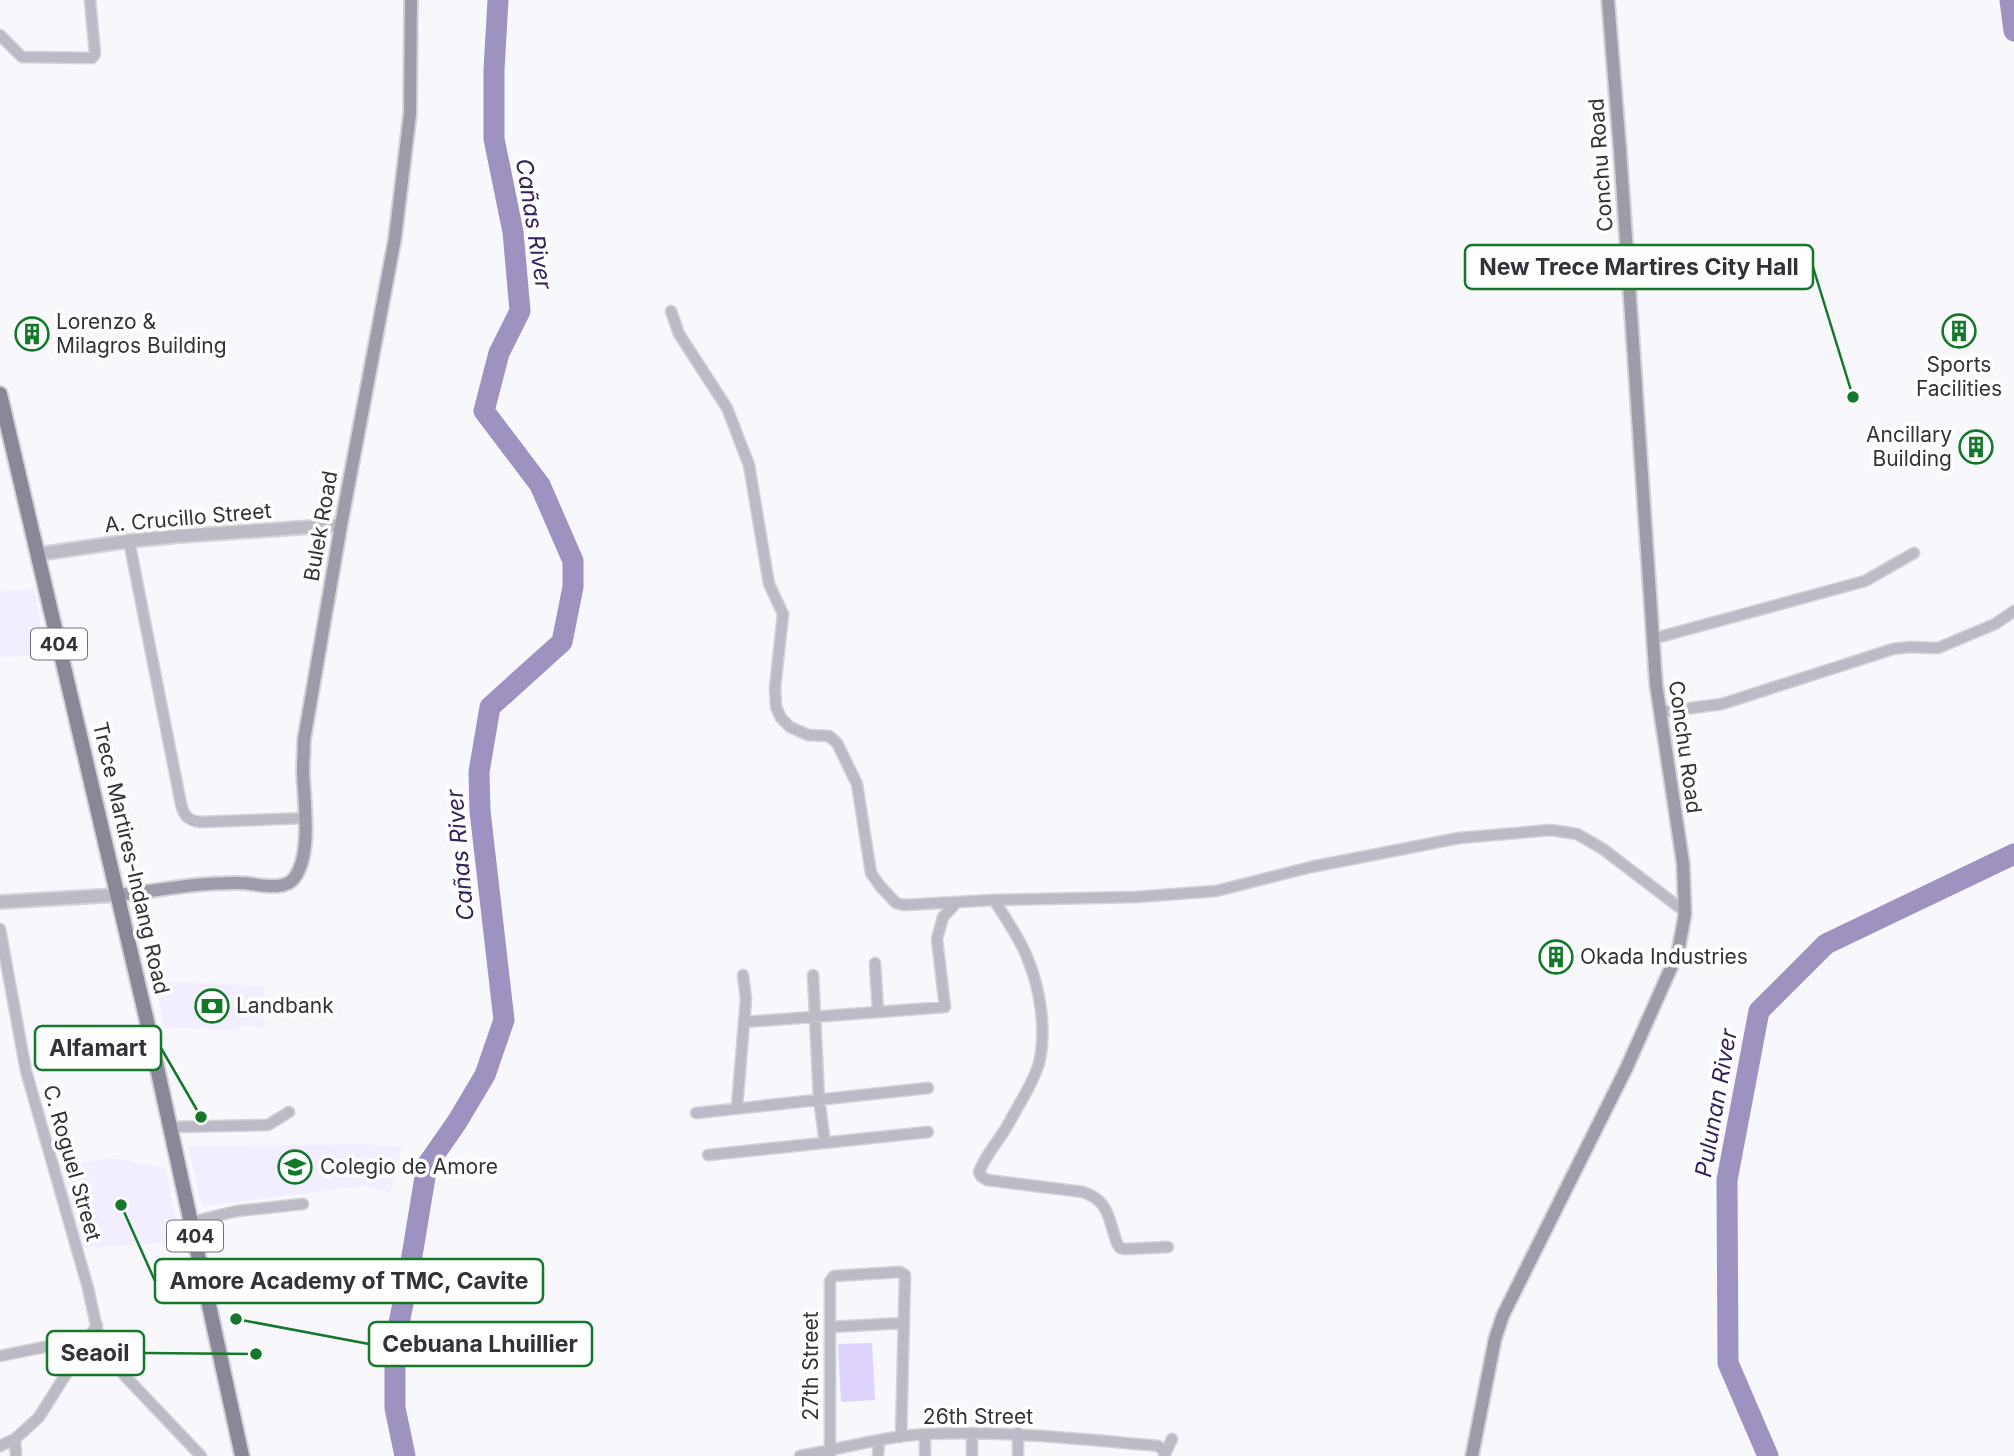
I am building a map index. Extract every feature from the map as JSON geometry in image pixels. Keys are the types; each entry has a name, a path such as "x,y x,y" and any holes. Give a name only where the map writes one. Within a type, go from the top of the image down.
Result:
{"main road":[{"name":"Bulek Road","path":"117,895 225,883 270,886 286,884 292,882 299,872 306,818 304,740 395,238 410,114 411,0"},
{"name":"Conchu Road","path":"1472,1456 1495,1339 1503,1315 1626,1069 1678,952 1684,911 1683,863 1656,684 1608,0"},
{"name":"Trece Martires-Indang Road","path":"0,394 172,1127 242,1456"}],"street":[{"path":"0,35 22,57 94,57 90,0"},
{"path":"671,311 679,334 727,408 749,465 769,584 783,614 775,688 776,707 781,718 790,727 808,735 829,736 837,743 857,783 871,873 896,903 904,905 1136,897 1216,891 1311,867 1459,838 1551,830 1577,834 1603,849 1684,911"},
{"name":"A. Crucillo Street","path":"39,554 129,541 341,525"},
{"path":"129,541 181,804 186,817 190,821 201,822 306,818"},
{"path":"1653,639 1865,581 1914,553"},
{"path":"1660,712 1721,704 1893,649 1938,648 1995,624 2014,611"},
{"path":"0,902 117,895"},
{"path":"994,901 1026,954 1031,968 1036,984 1042,1042 1036,1071 1008,1125 982,1164 979,1172 981,1176 987,1180 1097,1196 1105,1207 1120,1248 1168,1247"},
{"path":"745,1023 945,1007 937,939 943,917 957,902"},
{"name":"C. Roguel Street","path":"0,929 26,1071 88,1288 100,1343 113,1362 201,1456"},
{"path":"875,963 878,1012"},
{"path":"737,1107 745,1023 743,975"},
{"path":"813,975 819,1099 825,1143"},
{"path":"696,1113 928,1088"},
{"path":"172,1127 268,1125 289,1112"},
{"path":"708,1155 928,1132"},
{"path":"191,1222 237,1211 303,1204"},
{"name":"27th Street","path":"830,1453 830,1281 834,1276 900,1272 906,1276 904,1323"},
{"path":"830,1326 904,1323 901,1437"},
{"path":"0,1446 15,1439 38,1417 97,1324"},
{"path":"0,1356 89,1338"},
{"path":"1018,1433 1018,1456"},
{"name":"26th Street","path":"800,1456 830,1453 879,1441 925,1434 1018,1433 1162,1452"},
{"path":"925,1434 925,1456"},
{"path":"972,1434 972,1456"},
{"path":"15,1439 16,1456"},
{"path":"1162,1452 1172,1439"},
{"path":"878,1456 879,1441"}],"shaded area":[{"path":"34,589 46,655 0,657 0,591"},
{"name":"Landbank","path":"155,981 264,986 263,1028 241,1025 239,1031 164,1027"},
{"name":"Colegio de Amore","path":"361,1144 402,1147 390,1193 365,1186 202,1206 188,1146"},
{"path":"110,1158 165,1167 181,1242 82,1248 57,1166"},
{"path":"872,1343 875,1400 841,1402 838,1344"}],"waterway":[{"name":"Cañas River","path":"405,1456 395,1408 395,1342 427,1165 485,1075 504,1020 480,811 479,772 490,707 562,642 573,587 573,561 540,485 484,411 499,353 520,311 513,232 494,139 498,0"},
{"name":"Pulunan River","path":"2010,0 2014,31"},
{"name":"Pulunan River","path":"1768,1456 1728,1363 1727,1180 1759,1011 1826,944 2014,854"}],"place":[{"name":"Sports Facilities","path":"1959,331"},
{"name":"Lorenzo & Milagros Building","path":"32,334"},
{"name":"New Trece Martires City Hall","path":"1853,397"},
{"name":"Ancillary Building","path":"1976,447"},
{"name":"Okada Industries","path":"1556,957"},
{"name":"Landbank","path":"212,1006"},
{"name":"Alfamart","path":"201,1117"},
{"name":"Colegio de Amore","path":"295,1167"},
{"name":"Amore Academy of TMC, Cavite","path":"121,1205"},
{"name":"Cebuana Lhuillier","path":"236,1319"},
{"name":"Seaoil","path":"256,1354"}]}
